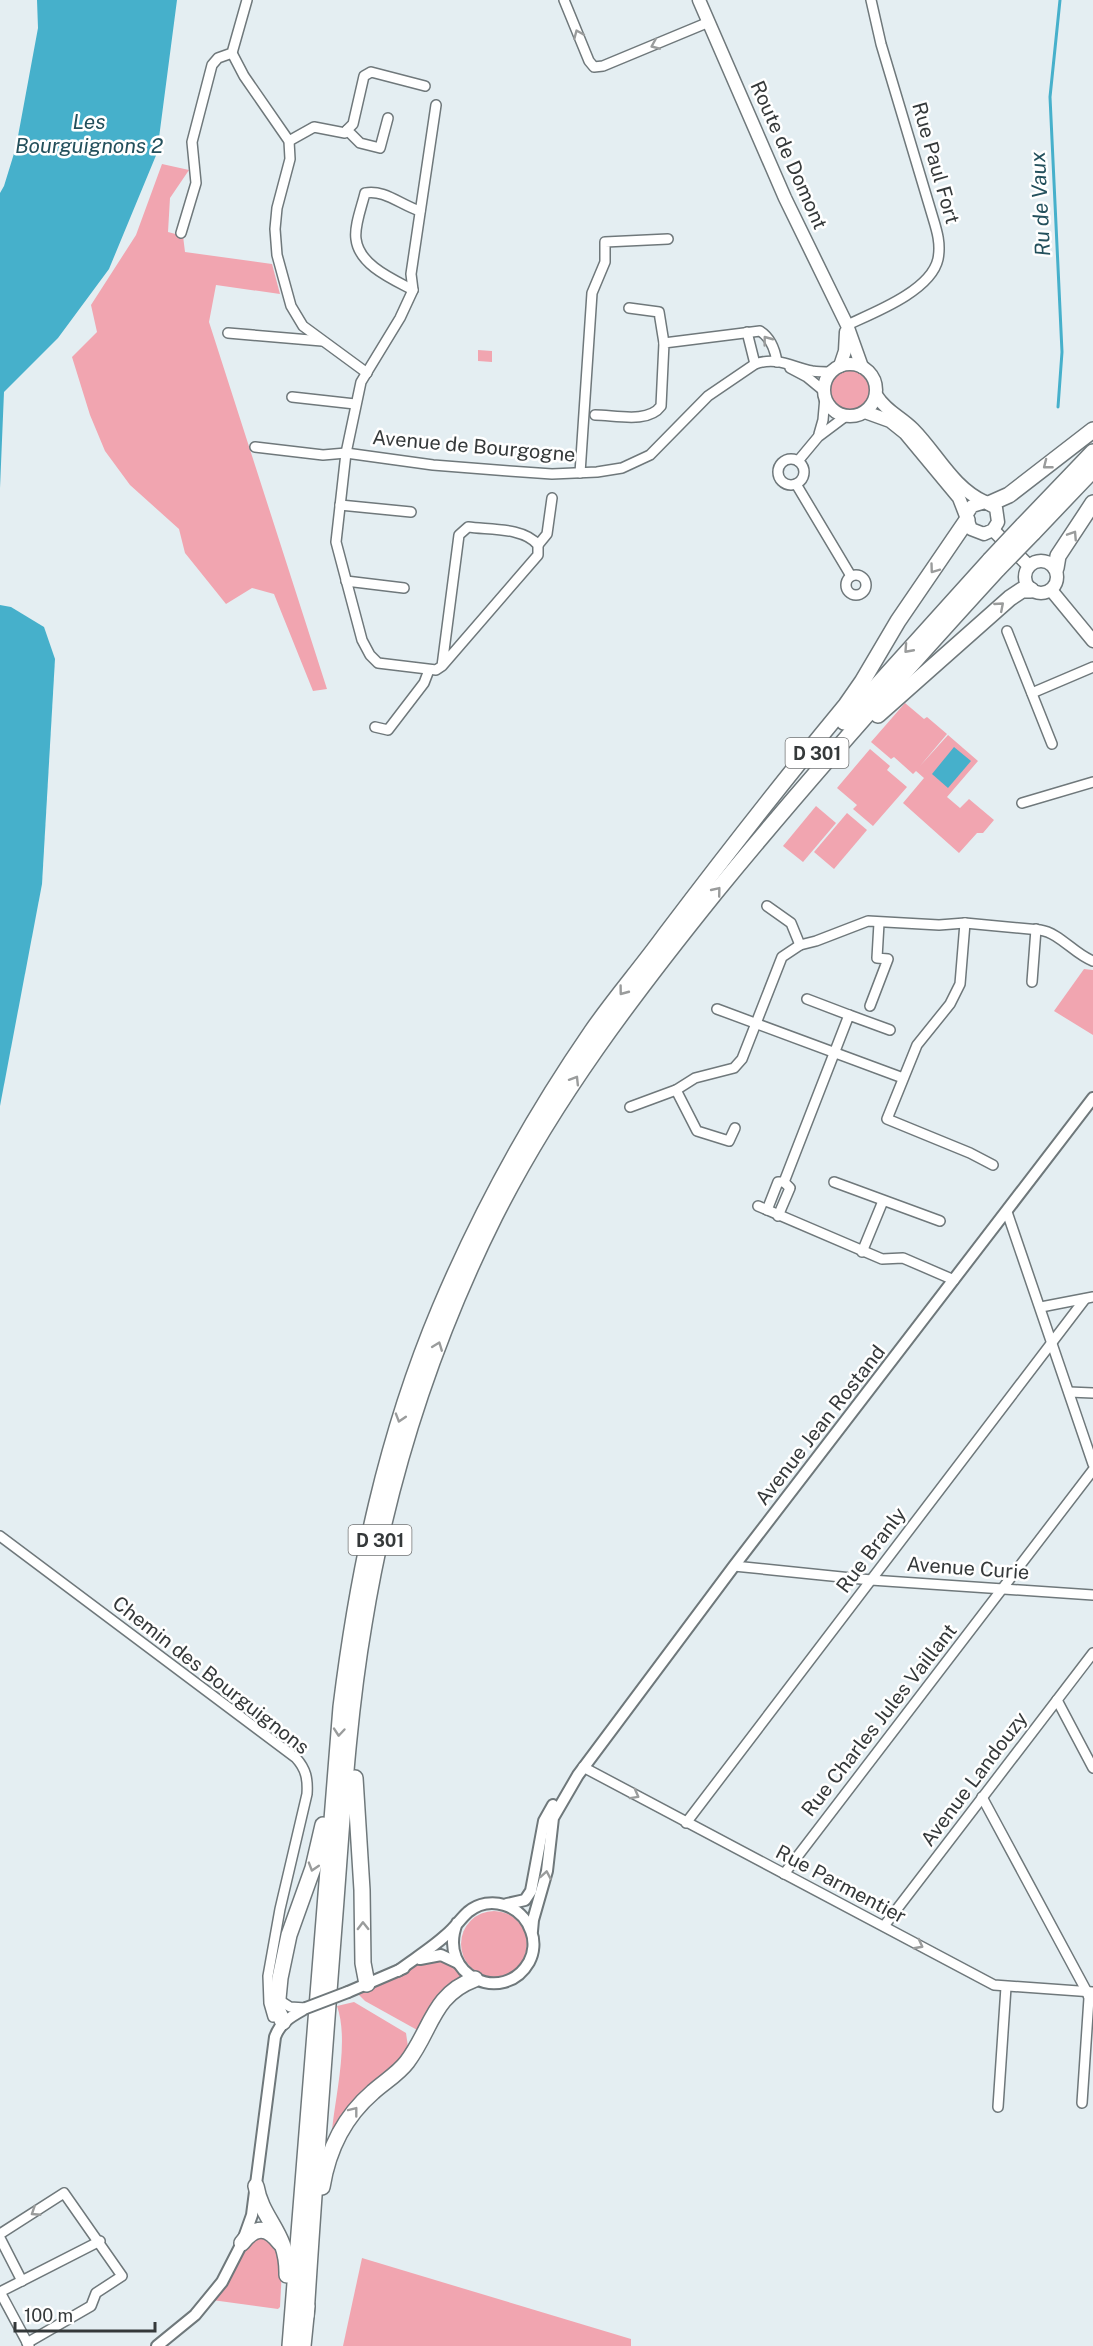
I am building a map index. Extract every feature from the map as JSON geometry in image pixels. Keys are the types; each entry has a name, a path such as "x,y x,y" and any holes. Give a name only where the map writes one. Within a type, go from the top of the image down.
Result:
{"highway":[{"path":"988,503 1001,501 1093,430"},
{"name":"D 301","path":"1028,529 1093,452"},
{"name":"D 301","path":"290,2346 332,1813 350,1632 367,1542 400,1420 428,1338 469,1244 519,1148 594,1028 652,953 806,765 1028,529 1093,470"},
{"path":"1056,568 1058,556 1093,502"},
{"path":"652,953 726,854 846,705 967,517"},
{"name":"D 301","path":"303,2346 355,1684 374,1568 396,1476 444,1330 470,1269 522,1166 594,1050 669,951 748,853 994,564"},
{"path":"748,853 884,708 1010,598 1022,590 1031,590"},
{"path":"368,1984 363,1963 362,1890 355,1790 356,1757 364,1671 384,1549 411,1426"},
{"path":"281,2024 277,2009 289,1935 313,1868 322,1825 332,1813"},
{"path":"306,2316 323,2179 335,2141 354,2110 406,2062 443,1999 461,1984 475,1979"},
{"path":"256,2186 262,2204 278,2231 286,2254 283,2346"},
{"path":"242,2243 252,2232 265,2231 277,2239 286,2254"}],"main road":[{"name":"Route de Domont","path":"699,0 785,198 847,325 862,367"},
{"path":"836,369 845,351 847,325"},
{"path":"855,364 862,367 870,372 876,383 873,404 861,415 846,416 834,412 824,394 828,375 836,369 855,364"},
{"path":"876,395 890,413 914,430 960,486 996,508 999,518 993,530"},
{"path":"865,412 890,421 905,433 959,498 971,529 979,533 993,530"},
{"path":"967,517 976,503 988,503"},
{"path":"993,530 1029,566"},
{"path":"1044,560 1056,568 1058,581 1051,590 1041,594 1031,590 1025,581 1026,571 1033,563 1044,560"},
{"path":"1051,590 1093,641"}],"street":[{"path":"247,0 232,53 244,76 289,141 290,159 277,208 275,229 277,255 291,306 303,326 367,373"},
{"path":"564,0 589,61 594,67 603,66 709,22"},
{"name":"Rue Paul Fort","path":"847,325 882,311 913,291 938,261 939,239 881,44 871,0"},
{"path":"181,233 196,183 192,142 212,65 218,58 232,53"},
{"path":"289,141 314,127 345,133 353,124 364,76 370,72 425,86"},
{"path":"436,105 411,274 413,290 400,318 361,382 346,453 336,542 362,640 370,655 378,663 436,670 442,666 538,555 538,545 534,540 522,533 468,527 459,535 442,666"},
{"path":"347,130 360,143 380,148 388,118"},
{"path":"413,290 388,277 360,255 355,237 364,193 377,191 404,206 420,211"},
{"path":"580,473 591,293 605,262 605,242 668,239"},
{"path":"595,415 644,417 656,413 661,406 664,343 659,312 629,308"},
{"path":"664,343 747,332 760,331 766,334 777,362 807,377 824,394 823,420 818,437"},
{"path":"747,332 755,364"},
{"path":"228,333 324,341"},
{"name":"Avenue de Bourgogne","path":"255,447 324,455 346,453 466,468 580,473 622,468 650,455 708,396 755,364 786,362 812,371 836,369"},
{"path":"292,397 355,404"},
{"path":"798,461 818,437 846,416"},
{"path":"784,461 798,461 803,475 796,483 782,482 778,471 784,461"},
{"path":"796,483 851,576"},
{"path":"538,545 548,534 552,498"},
{"path":"340,505 411,512"},
{"path":"346,581 404,588"},
{"path":"1007,631 1052,744"},
{"path":"1032,693 1093,667"},
{"path":"375,728 388,730 424,683 429,670"},
{"path":"1022,803 1093,782"},
{"path":"767,906 791,923 800,945"},
{"path":"630,1107 676,1090 695,1078 734,1068 742,1059 782,957 800,945 852,926 868,921 939,925 965,923 1036,929 1048,931 1093,961"},
{"path":"870,1006 888,959 877,958 879,923"},
{"path":"965,923 960,984 950,1004 917,1045 887,1119 970,1153 993,1165"},
{"path":"1032,982 1036,929"},
{"path":"807,999 890,1030"},
{"path":"717,1009 903,1078"},
{"path":"784,1182 849,1015"},
{"path":"676,1090 697,1131 729,1141 735,1128"},
{"name":"Avenue Jean Rostand","path":"505,1904 520,1902 531,1891 544,1821 552,1806 1093,1098"},
{"path":"778,1216 790,1188 784,1182 778,1182 762,1208 778,1216 862,1252 882,1259 903,1258 954,1280"},
{"path":"834,1182 940,1221"},
{"path":"862,1252 883,1201"},
{"path":"1007,1212 1093,1464"},
{"path":"1041,1307 1089,1298"},
{"name":"Rue Branly","path":"686,1823 1052,1342 1089,1298"},
{"path":"1069,1392 1093,1392"},
{"name":"Rue Charles Jules Vaillant","path":"784,1874 1093,1470"},
{"name":"Chemin des Bourguignons","path":"0,1536 300,1763 307,1775 307,1794 280,1909 267,1987 273,2017 281,2024"},
{"name":"Avenue Curie","path":"734,1566 872,1580 1093,1595"},
{"name":"Avenue Landouzy","path":"884,1926 1093,1653"},
{"path":"1057,1700 1093,1768"},
{"name":"Avenue Jean Rostand","path":"532,1931 547,1871 552,1818 581,1771"},
{"name":"Rue Parmentier","path":"581,1771 686,1823 994,1985 1090,1992"},
{"path":"982,1797 1090,1992 1083,2103"},
{"path":"157,2346 195,2315 222,2282 242,2243 252,2215 275,2037 281,2024 306,2008 398,1971 425,1956 448,1956 475,1979 488,1983 502,1983 515,1977 525,1968 531,1958 532,1931 523,1915 505,1904 480,1905 469,1910 446,1936 398,1971"},
{"path":"280,1909 296,1914"},
{"path":"458,1923 452,1943 459,1964"},
{"path":"267,1987 278,1999 290,2007 306,2008"},
{"path":"998,2107 1006,1987"},
{"path":"22,2281 2,2235 64,2193 99,2241 122,2276 96,2293 91,2306 28,2345 0,2292 22,2281 99,2241"}],"shaded area":[{"path":"162,164 189,170 170,198 168,232 183,236 185,252 272,264 280,294 216,285 209,322 327,689 313,691 274,594 252,588 226,604 185,553 179,529 130,485 105,451 90,415 72,357 97,332 91,305 136,235"},
{"path":"478,350 492,351 492,362 478,361"},
{"path":"850,370 865,376 871,391 865,406 850,412 835,406 829,391 835,376"},
{"path":"905,703 924,719 927,717 947,734 920,766 948,735 978,761 947,797 960,808 969,799 994,820 983,833 977,833 959,853 903,803 924,778 916,771 913,774 894,757 891,759 871,742"},
{"path":"870,749 890,766 887,770 907,787 873,826 853,809 857,805 837,788"},
{"path":"816,806 836,823 803,862 783,846"},
{"path":"847,813 867,830 834,869 814,852"},
{"path":"1084,969 1093,970 1093,1035 1054,1011"},
{"path":"494,1911 507,1914 517,1921 524,1931 527,1944 524,1957 517,1967 507,1974 494,1977 481,1974 471,1967 464,1957 461,1944 464,1931 471,1921 481,1914"},
{"path":"431,1958 450,1963 462,1978 419,2031 365,2001 358,1994"},
{"path":"354,2002 406,2033 408,2047 404,2057 353,2102 332,2130 342,2050 337,2006"},
{"path":"263,2235 276,2246 282,2269 280,2307 278,2309 212,2300 250,2240"},
{"path":"362,2258 631,2339 631,2346 343,2346"}],"water":[{"name":"Les Bourguignons 2","path":"37,0 177,0 157,153 109,269 58,338 4,392 0,488 0,193 16,147 38,28"},
{"path":"0,605 11,607 44,627 55,659 42,884 0,1106"},
{"path":"954,747 971,761 948,788 932,774"}],"waterway":[{"name":"Ru de Vaux","path":"1058,407 1062,352 1050,97 1060,0"}]}
